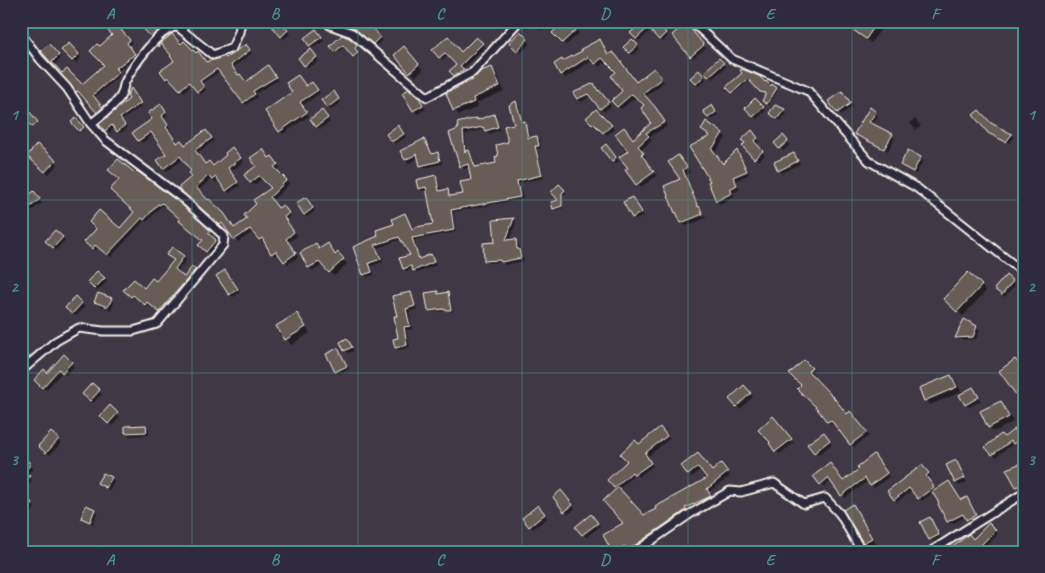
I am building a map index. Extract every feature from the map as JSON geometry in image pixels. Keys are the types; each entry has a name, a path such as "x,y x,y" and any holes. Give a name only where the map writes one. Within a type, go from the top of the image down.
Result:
{"street":[{"path":"91,124 118,100 124,85 142,55 168,30 178,27 213,55 232,48 239,32 241,21"},
{"path":"326,21 330,25 352,33 427,97 473,72 519,21"},
{"path":"691,21 732,59 808,91 869,161 917,188 1024,274"},
{"path":"21,34 40,59 67,88 91,124 105,140 122,155 183,199 224,236 224,242 157,324 133,331 104,331 79,328 56,341 21,371"},
{"path":"635,552 690,514 730,491 741,492 774,483 804,504 825,498 840,514 862,552"},
{"path":"930,552 1024,493"}],"building":[{"path":"99,21 113,21 130,40 127,43 135,54 116,68 119,72 93,95 102,107 111,100 97,113 78,91 76,92 41,51 49,44 59,55 52,62 62,73 67,69 82,84 104,65 90,51 97,44 100,46 112,35"},
{"path":"136,21 171,21 151,37"},
{"path":"275,21 280,21 288,30 281,37 271,25"},
{"path":"356,21 368,21 380,37 373,44 350,27"},
{"path":"564,21 569,21 577,29 562,43 552,33"},
{"path":"634,21 656,21 666,33 659,40 648,28 636,39 630,33 638,26"},
{"path":"860,21 878,21 866,39 853,30"},
{"path":"686,23 704,45 690,57 672,35"},
{"path":"316,29 322,37 309,46 304,38"},
{"path":"520,31 528,39 517,51 509,43"},
{"path":"172,34 181,44 184,41 196,53 198,51 206,62 224,56 226,58 246,44 250,50 231,65 238,75 240,74 246,82 268,65 276,77 253,91 255,94 243,103 217,69 200,81 204,87 197,92 189,82 180,90 168,77 166,79 160,71 174,61 161,44 159,47 158,45"},
{"path":"342,35 358,45 355,48 358,53 353,57 343,45 335,52 330,46"},
{"path":"448,36 461,52 476,37 483,43 460,66 464,69 454,76 449,71 456,65 445,53 439,58 432,50"},
{"path":"600,39 608,55 612,52 616,55 636,82 654,68 662,78 643,93 665,122 646,133 649,136 638,146 644,153 641,154 654,172 636,185 625,170 628,168 619,157 628,151 615,134 624,127 633,139 651,123 641,108 644,105 632,94 617,107 611,101 622,91 611,76 616,72 602,58 595,64 588,57 560,75 554,64 582,51 581,49"},
{"path":"632,39 638,45 629,53 623,47"},
{"path":"69,43 79,54 72,61 61,50"},
{"path":"404,46 419,64 409,73 394,55"},
{"path":"311,49 317,57 304,66 298,58"},
{"path":"719,58 724,63 708,77 704,72"},
{"path":"492,67 500,86 473,98 474,102 453,111 446,93 473,80 472,78 481,71"},
{"path":"742,69 759,76 771,86 772,84 777,88 767,104 762,101 766,93 760,92 748,79 732,93 726,87 742,73 740,70"},
{"path":"699,70 704,76 696,84 690,78"},
{"path":"298,75 306,86 312,82 318,90 300,102 307,112 279,132 265,111 292,92 286,83"},
{"path":"594,83 598,91 609,102 600,109 588,94 577,99 573,93"},
{"path":"131,88 141,103 120,118 125,125 117,132 112,125 105,131 99,124 129,99 127,96"},
{"path":"409,89 419,97 423,105 413,111 402,93"},
{"path":"334,91 339,99 327,108 321,100"},
{"path":"842,91 851,103 837,113 828,101"},
{"path":"755,98 764,107 753,117 745,108"},
{"path":"516,101 522,122 525,121 528,138 537,136 539,146 535,146 542,175 517,181 520,197 451,210 454,230 412,238 419,259 431,254 434,262 413,271 411,266 403,269 399,258 410,255 399,237 375,245 381,259 369,263 372,272 363,275 353,247 378,236 376,230 394,224 392,219 405,213 412,229 433,224 426,187 418,189 416,180 436,175 439,191 448,189 449,196 463,194 460,182 471,180 468,164 460,167 449,133 458,129 457,123 477,118 477,120 494,114 498,127 485,131 483,127 463,131 465,153 465,151 469,150 475,167 496,163 495,157 498,156 496,145 508,142 504,126 514,124 509,105"},
{"path":"161,104 166,112 162,116 168,125 166,127 177,143 181,140 185,145 206,130 212,138 195,150 205,164 209,161 213,166 232,147 241,158 228,168 238,182 226,191 216,177 212,180 208,176 196,187 224,213 234,228 247,219 244,215 256,204 253,200 271,188 259,176 250,183 244,175 256,166 250,158 263,149 269,158 272,156 278,164 274,167 287,180 270,197 278,208 283,205 289,213 284,217 294,232 286,239 296,253 284,262 276,251 271,254 262,238 259,240 250,229 234,240 222,223 220,225 178,188 192,176 189,173 191,171 180,156 163,169 157,160 166,154 151,132 138,141 132,133 152,119 148,113"},
{"path":"712,105 716,112 708,118 703,111"},
{"path":"775,105 785,109 777,119 769,113"},
{"path":"870,107 876,112 869,122 893,134 884,149 854,134"},
{"path":"596,109 612,125 603,133 586,118"},
{"path":"322,110 328,118 316,127 310,119"},
{"path":"979,110 991,123 1012,134 1006,142 988,133 973,115"},
{"path":"29,111 38,122 32,127 23,116"},
{"path":"76,118 84,127 79,131 71,122"},
{"path":"706,121 723,133 712,149 723,164 737,150 747,171 733,177 737,185 730,189 732,193 716,201 708,182 710,181 689,147 710,136 701,130"},
{"path":"398,125 404,134 391,141 386,134"},
{"path":"752,130 758,138 754,141 763,151 754,159 742,146 745,143 741,140"},
{"path":"783,135 788,141 779,149 774,143"},
{"path":"424,139 432,154 438,152 440,161 420,166 417,154 405,160 400,151"},
{"path":"37,144 56,160 45,172 27,156"},
{"path":"606,144 616,157 612,162 601,148"},
{"path":"908,150 921,157 913,172 900,165"},
{"path":"794,153 798,161 778,171 774,162"},
{"path":"678,155 687,167 683,170 698,207 703,214 681,223 664,186 680,179 668,162"},
{"path":"118,159 135,173 137,171 180,203 211,231 208,233 216,240 206,252 198,245 203,240 179,221 180,219 162,203 158,204 144,220 142,218 107,255 95,245 92,249 84,242 96,229 89,222 99,210 120,228 134,212 110,190 119,179 108,170"},
{"path":"559,184 565,190 562,193 562,206 553,209 551,202 558,200 551,192"},
{"path":"34,191 40,199 28,209 22,201"},
{"path":"306,197 313,208 304,215 296,203"},
{"path":"632,197 642,212 632,218 623,202"},
{"path":"514,218 506,240 516,239 517,249 519,249 521,258 501,262 500,260 484,261 483,243 495,242 493,220"},
{"path":"55,230 63,237 53,248 45,241"},
{"path":"316,243 319,249 328,243 335,255 338,252 344,259 329,273 319,262 308,268 300,253"},
{"path":"172,247 184,256 175,269 184,277 192,267 196,269 159,312 147,302 145,305 133,295 131,297 123,290 134,279 144,288 152,278 156,281 174,260 166,255"},
{"path":"225,270 238,289 229,295 216,276"},
{"path":"97,271 105,278 94,289 87,282"},
{"path":"968,272 982,285 957,312 943,299"},
{"path":"1006,275 1013,281 1002,295 994,289"},
{"path":"438,291 438,294 448,292 451,310 428,311 425,293"},
{"path":"411,292 415,306 406,309 410,326 404,327 407,345 395,348 393,339 398,338 394,316 397,316 392,296"},
{"path":"98,293 112,298 108,307 94,302"},
{"path":"75,296 82,303 72,314 65,308"},
{"path":"297,313 306,327 285,340 276,326"},
{"path":"964,319 977,326 973,337 955,338"},
{"path":"347,338 352,347 344,351 340,342"},
{"path":"338,348 347,366 335,372 326,354"},
{"path":"64,354 72,362 62,373 59,369 42,388 34,380 44,369 47,373"},
{"path":"1015,359 1024,370 1024,396 1019,399 999,371"},
{"path":"804,360 812,368 808,371 847,414 850,411 867,432 850,445 831,420 827,422 815,406 797,389 801,385 789,374"},
{"path":"951,375 957,387 924,401 919,388"},
{"path":"92,383 100,390 90,401 82,394"},
{"path":"744,385 751,393 736,407 729,399"},
{"path":"973,387 979,397 965,405 959,395"},
{"path":"1001,401 1009,417 988,428 980,411"},
{"path":"110,405 118,413 108,424 100,416"},
{"path":"773,416 792,439 775,452 770,442 758,430"},
{"path":"1024,422 1024,436 1013,444 1011,441 992,455 985,447 1001,434 1004,437"},
{"path":"146,425 147,432 125,433 125,426"},
{"path":"660,427 667,436 645,453 651,463 634,475 632,472 614,488 607,480 627,461 620,454 635,440 639,444"},
{"path":"51,432 59,439 46,453 38,446"},
{"path":"824,432 830,440 814,453 807,444"},
{"path":"698,453 712,471 721,463 728,472 707,489 711,496 685,508 686,510 627,550 625,546 612,552 603,535 623,523 603,501 618,487 644,515 656,509 655,507 707,478 698,467 688,475 681,466"},
{"path":"874,454 887,473 870,486 865,478 841,496 828,478 820,485 813,476 830,463 843,481"},
{"path":"21,455 31,464 24,472 30,476 21,488"},
{"path":"956,460 965,478 955,483 946,465"},
{"path":"1024,462 1024,483 1016,487 1006,469"},
{"path":"922,465 929,473 926,476 934,487 918,499 909,488 894,500 887,491"},
{"path":"103,473 112,477 106,488 97,483"},
{"path":"949,481 961,500 967,497 976,515 966,520 963,514 947,522 932,492"},
{"path":"561,490 573,505 564,512 553,497"},
{"path":"21,496 33,503 21,524"},
{"path":"853,504 872,538 863,543 843,510"},
{"path":"86,505 95,509 90,522 81,518"},
{"path":"538,505 545,514 529,527 522,518"},
{"path":"591,514 598,523 582,535 575,527"},
{"path":"930,517 939,535 929,540 920,522"},
{"path":"989,523 996,530 974,552 946,552 969,534 973,539"}]}
